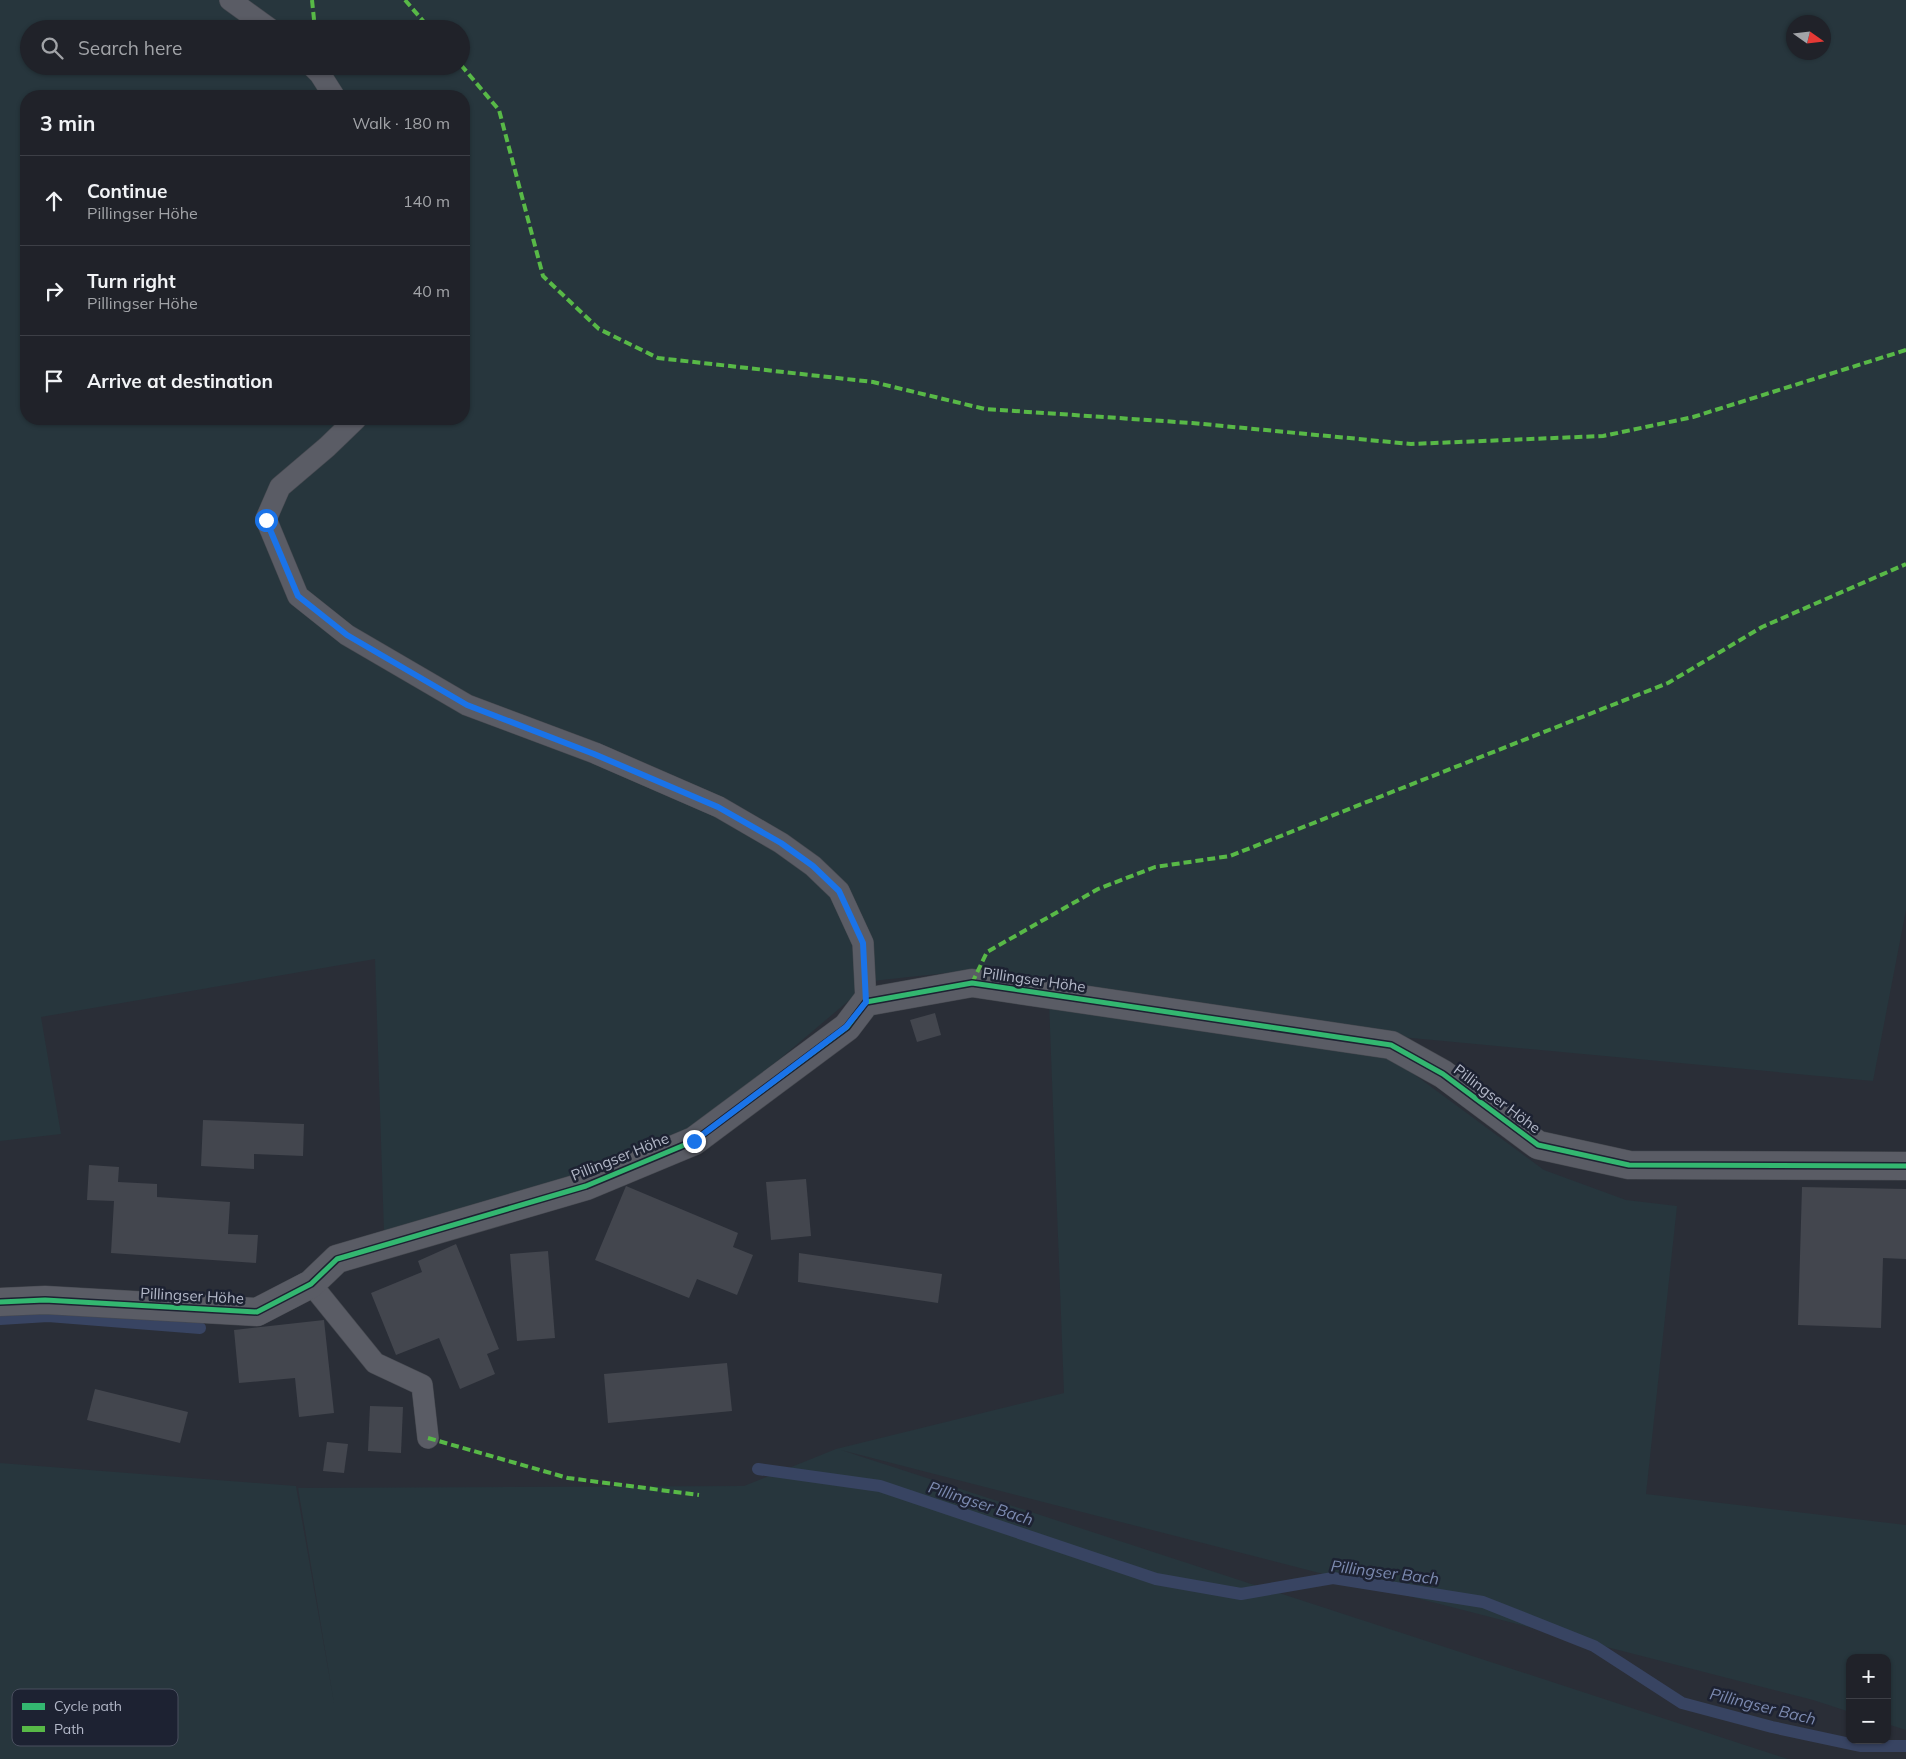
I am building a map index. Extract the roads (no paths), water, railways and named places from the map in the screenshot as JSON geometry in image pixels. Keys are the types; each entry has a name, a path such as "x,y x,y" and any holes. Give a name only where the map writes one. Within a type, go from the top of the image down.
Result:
{"street":[{"name":"Pillingser Höhe","path":"0,1302 45,1300 257,1312 311,1284 338,1259 586,1186 694,1141 846,1027 866,1002 972,983 1391,1045 1443,1074 1538,1146 1629,1165 1906,1166"}],"lane":[{"path":"230,0 258,20"},
{"path":"319,75 330,90"},
{"path":"350,425 280,487 266,520 298,596 347,635 467,705 594,754 718,807 781,843 813,866 839,891 863,943 866,1002"},
{"path":"311,1284 375,1363 422,1385 428,1438"}],"waterway":[{"name":"Pillingser Bach","path":"0,1319 48,1316 200,1328"},
{"name":"Pillingser Bach","path":"758,1469 880,1486 1156,1579 1241,1594 1333,1578 1483,1602 1594,1646 1682,1703 1772,1727 1860,1746 1906,1746"}]}
